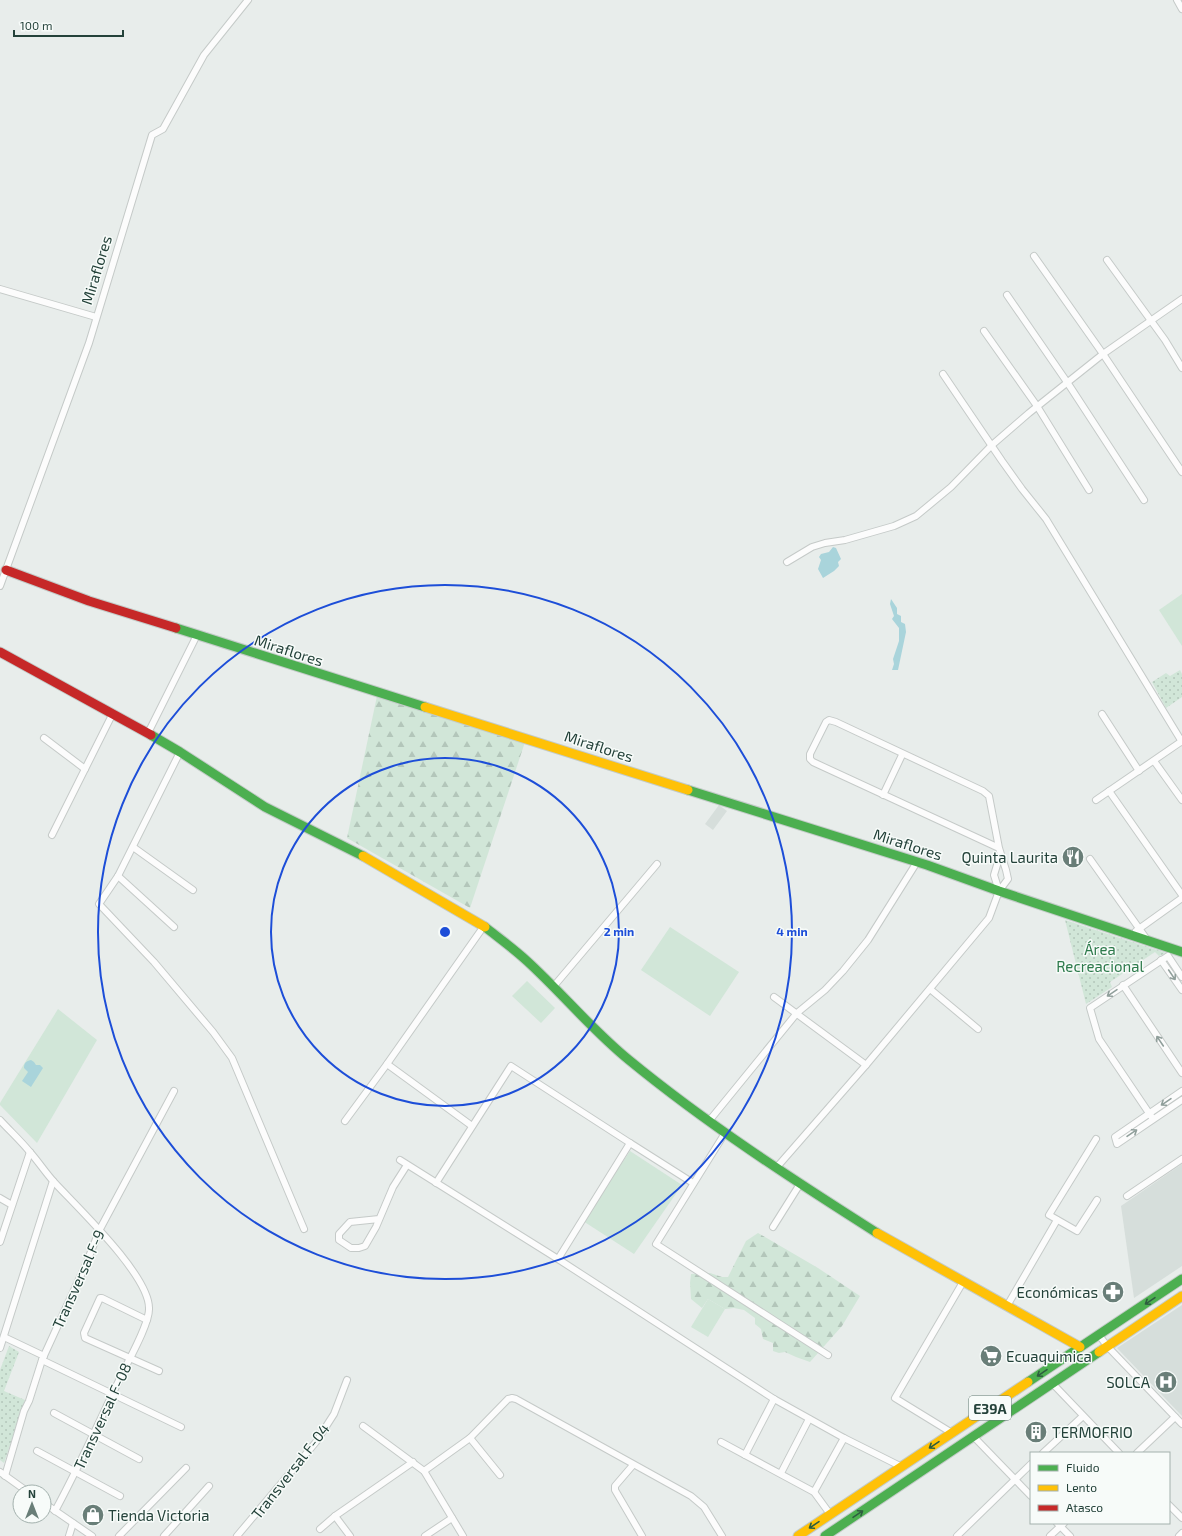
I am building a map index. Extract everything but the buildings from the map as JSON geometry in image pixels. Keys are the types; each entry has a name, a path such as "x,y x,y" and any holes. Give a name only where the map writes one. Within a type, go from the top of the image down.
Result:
{"street":[{"name":"Miraflores","path":"0,586 88,343 152,135 163,129 204,55 248,0"},
{"path":"1177,0 1182,9"},
{"path":"1034,256 1103,354 1182,472"},
{"path":"1107,260 1182,368"},
{"path":"0,289 96,317"},
{"path":"1007,295 1067,382 1144,500"},
{"path":"787,562 812,547 825,542 845,540 894,526 916,516 951,487 992,445 1037,406 1103,354 1182,299"},
{"path":"984,331 1037,406 1089,490"},
{"path":"944,374 1022,489 1046,519 1182,742 1096,800"},
{"name":"Miraflores","path":"6,570 89,601 917,862 1182,952"},
{"path":"148,733 197,635"},
{"path":"0,652 148,733 265,807 349,848 484,926 527,961 554,986 592,1027 628,1060 725,1133 800,1184 891,1242 1080,1347"},
{"path":"52,835 113,713"},
{"path":"1102,714 1139,771"},
{"path":"777,1167 866,1065 989,918 999,891 1008,880 1000,852 989,796 983,791 902,755 830,720 826,722 810,754 810,758 813,762 1000,852"},
{"path":"44,738 85,769"},
{"path":"180,752 118,876 99,904 154,962 232,1058 304,1229"},
{"path":"883,795 902,755"},
{"path":"1154,761 1182,800"},
{"path":"1109,791 1182,896 1130,935"},
{"path":"132,847 193,890"},
{"path":"999,891 994,876 1000,852"},
{"path":"1090,859 1148,941"},
{"path":"709,1121 797,1013 825,990 843,971 868,940 917,862"},
{"path":"554,986 657,864"},
{"path":"118,876 174,927"},
{"path":"345,1121 484,926"},
{"path":"1151,1116 1099,1039 1090,1008 1168,956 1182,977"},
{"path":"1161,960 1182,990"},
{"path":"1123,985 1182,1073"},
{"path":"930,989 978,1029"},
{"path":"774,997 866,1065"},
{"path":"387,1064 472,1126"},
{"path":"436,1183 511,1066 693,1183"},
{"name":"Transversal F-9","path":"2,1474 43,1358 86,1264 100,1229 174,1091"},
{"path":"1182,1091 1151,1116 1117,1144 1115,1136 1151,1116 1182,1100"},
{"path":"0,1120 30,1152 53,1181 100,1229 133,1272 145,1293 149,1308 147,1320 100,1298 84,1333 84,1338 159,1371"},
{"path":"725,1133 656,1244 828,1355"},
{"path":"1096,1139 1050,1215 1078,1231 1097,1200"},
{"path":"558,1260 630,1143"},
{"path":"0,1242 30,1152"},
{"path":"1127,1196 1182,1158"},
{"path":"400,1160 774,1399 844,1438 902,1467"},
{"path":"379,1220 350,1222 339,1234 339,1240 351,1248 365,1246 379,1220 393,1187 407,1165"},
{"path":"0,1348 53,1181"},
{"path":"773,1227 800,1184"},
{"path":"0,1198 12,1205"},
{"path":"1006,1306 1057,1220"},
{"name":"E39A","path":"798,1536 1182,1279"},
{"path":"952,1433 895,1398 963,1282"},
{"name":"E39A","path":"826,1536 1182,1296"},
{"name":"Transversal F-08","path":"55,1511 76,1471 147,1320"},
{"path":"1099,1334 1107,1346 1182,1424"},
{"path":"4,1336 112,1395 181,1427"},
{"name":"Transversal F-04","path":"237,1536 316,1442 334,1414 347,1380"},
{"path":"1052,1383 1118,1452"},
{"path":"424,1471 470,1438 508,1400 512,1398 697,1501 709,1515 722,1536"},
{"path":"745,1455 774,1399"},
{"path":"54,1413 138,1459"},
{"path":"1044,1452 1083,1416"},
{"path":"1139,1452 1175,1416"},
{"path":"781,1473 809,1419"},
{"path":"363,1426 424,1471 463,1536"},
{"path":"973,1436 1030,1495"},
{"path":"470,1438 500,1474"},
{"path":"814,1492 844,1438"},
{"path":"721,1442 814,1492 830,1514"},
{"path":"37,1451 120,1496"},
{"path":"320,1529 335,1516 413,1462"},
{"path":"633,1465 616,1486 615,1490 642,1536"},
{"path":"957,1536 1030,1465"},
{"path":"119,1536 186,1468"},
{"path":"2,1474 16,1484"},
{"path":"164,1536 209,1486"},
{"path":"1170,1506 1182,1518"},
{"path":"52,1509 92,1536"},
{"path":"335,1516 350,1536"},
{"path":"425,1536 452,1518"},
{"path":"69,1536 73,1523"},
{"path":"1050,1536 1061,1524 1070,1536"},
{"path":"1179,1536 1182,1533"}],"shaded area":[{"path":"719,805 727,811 713,830 705,824"},
{"path":"1182,1164 1182,1266 1134,1298 1121,1206"},
{"name":"SOLCA","path":"1182,1305 1182,1416 1117,1348"}],"green space":[{"path":"1182,594 1182,646 1159,610"},
{"path":"1180,670 1182,674 1182,697 1166,708 1152,682 1166,673 1170,676"},
{"path":"377,696 525,742 470,908 347,838"},
{"name":"Área Recreacional","path":"1065,920 1166,953 1159,956 1155,952 1110,982 1112,987 1086,1004"},
{"path":"670,927 739,972 710,1016 641,970"},
{"path":"527,981 555,1008 541,1023 512,996"},
{"path":"58,1009 97,1040 37,1143 0,1105 0,1103"},
{"path":"630,1151 682,1185 634,1254 583,1221"},
{"path":"758,1233 818,1268 860,1296 842,1326 810,1362 785,1352 779,1353 773,1351 773,1343 763,1339 761,1329 755,1324 755,1318 744,1310 734,1308 725,1309 708,1299 702,1308 691,1299 691,1274 710,1273 722,1277 728,1277 746,1241"},
{"path":"708,1299 725,1309 708,1337 691,1327"},
{"path":"9,1346 19,1352 4,1391 25,1400 4,1463 0,1460 0,1370"}],"water":[{"path":"833,547 836,548 841,559 838,562 839,566 823,578 818,569 821,560 819,557 821,554 829,552"},
{"path":"891,599 897,608 897,614 901,616 901,622 905,624 906,632 898,670 892,670 894,664 893,659 899,641 899,628 892,619 894,616 890,604"},
{"path":"31,1060 36,1065 40,1065 43,1068 31,1087 22,1081 28,1072 24,1068 25,1064"}],"traffic: fast":[{"path":"176,628 425,707"},
{"path":"151,735 265,807 363,856"},
{"path":"688,790 927,865 999,891 1182,952"},
{"path":"485,927 527,961 602,1036 659,1084 719,1129 877,1233"},
{"path":"1028,1382 1182,1279"},
{"path":"825,1536 1099,1352"}],"traffic: slow":[{"path":"425,707 688,790"},
{"path":"363,856 485,927"},
{"path":"877,1233 1080,1347"},
{"path":"1099,1352 1182,1296"},
{"path":"798,1536 1028,1382"}],"traffic: jam":[{"path":"6,570 89,601 176,628"},
{"path":"0,652 151,735"}],"place":[{"name":"Quinta Laurita","path":"1073,857"},
{"name":"Económicas","path":"1113,1292"},
{"name":"Ecuaquimica","path":"991,1356"},
{"name":"SOLCA","path":"1166,1382"},
{"name":"TERMOFRIO","path":"1036,1432"},
{"name":"Tienda Victoria","path":"93,1515"}]}
